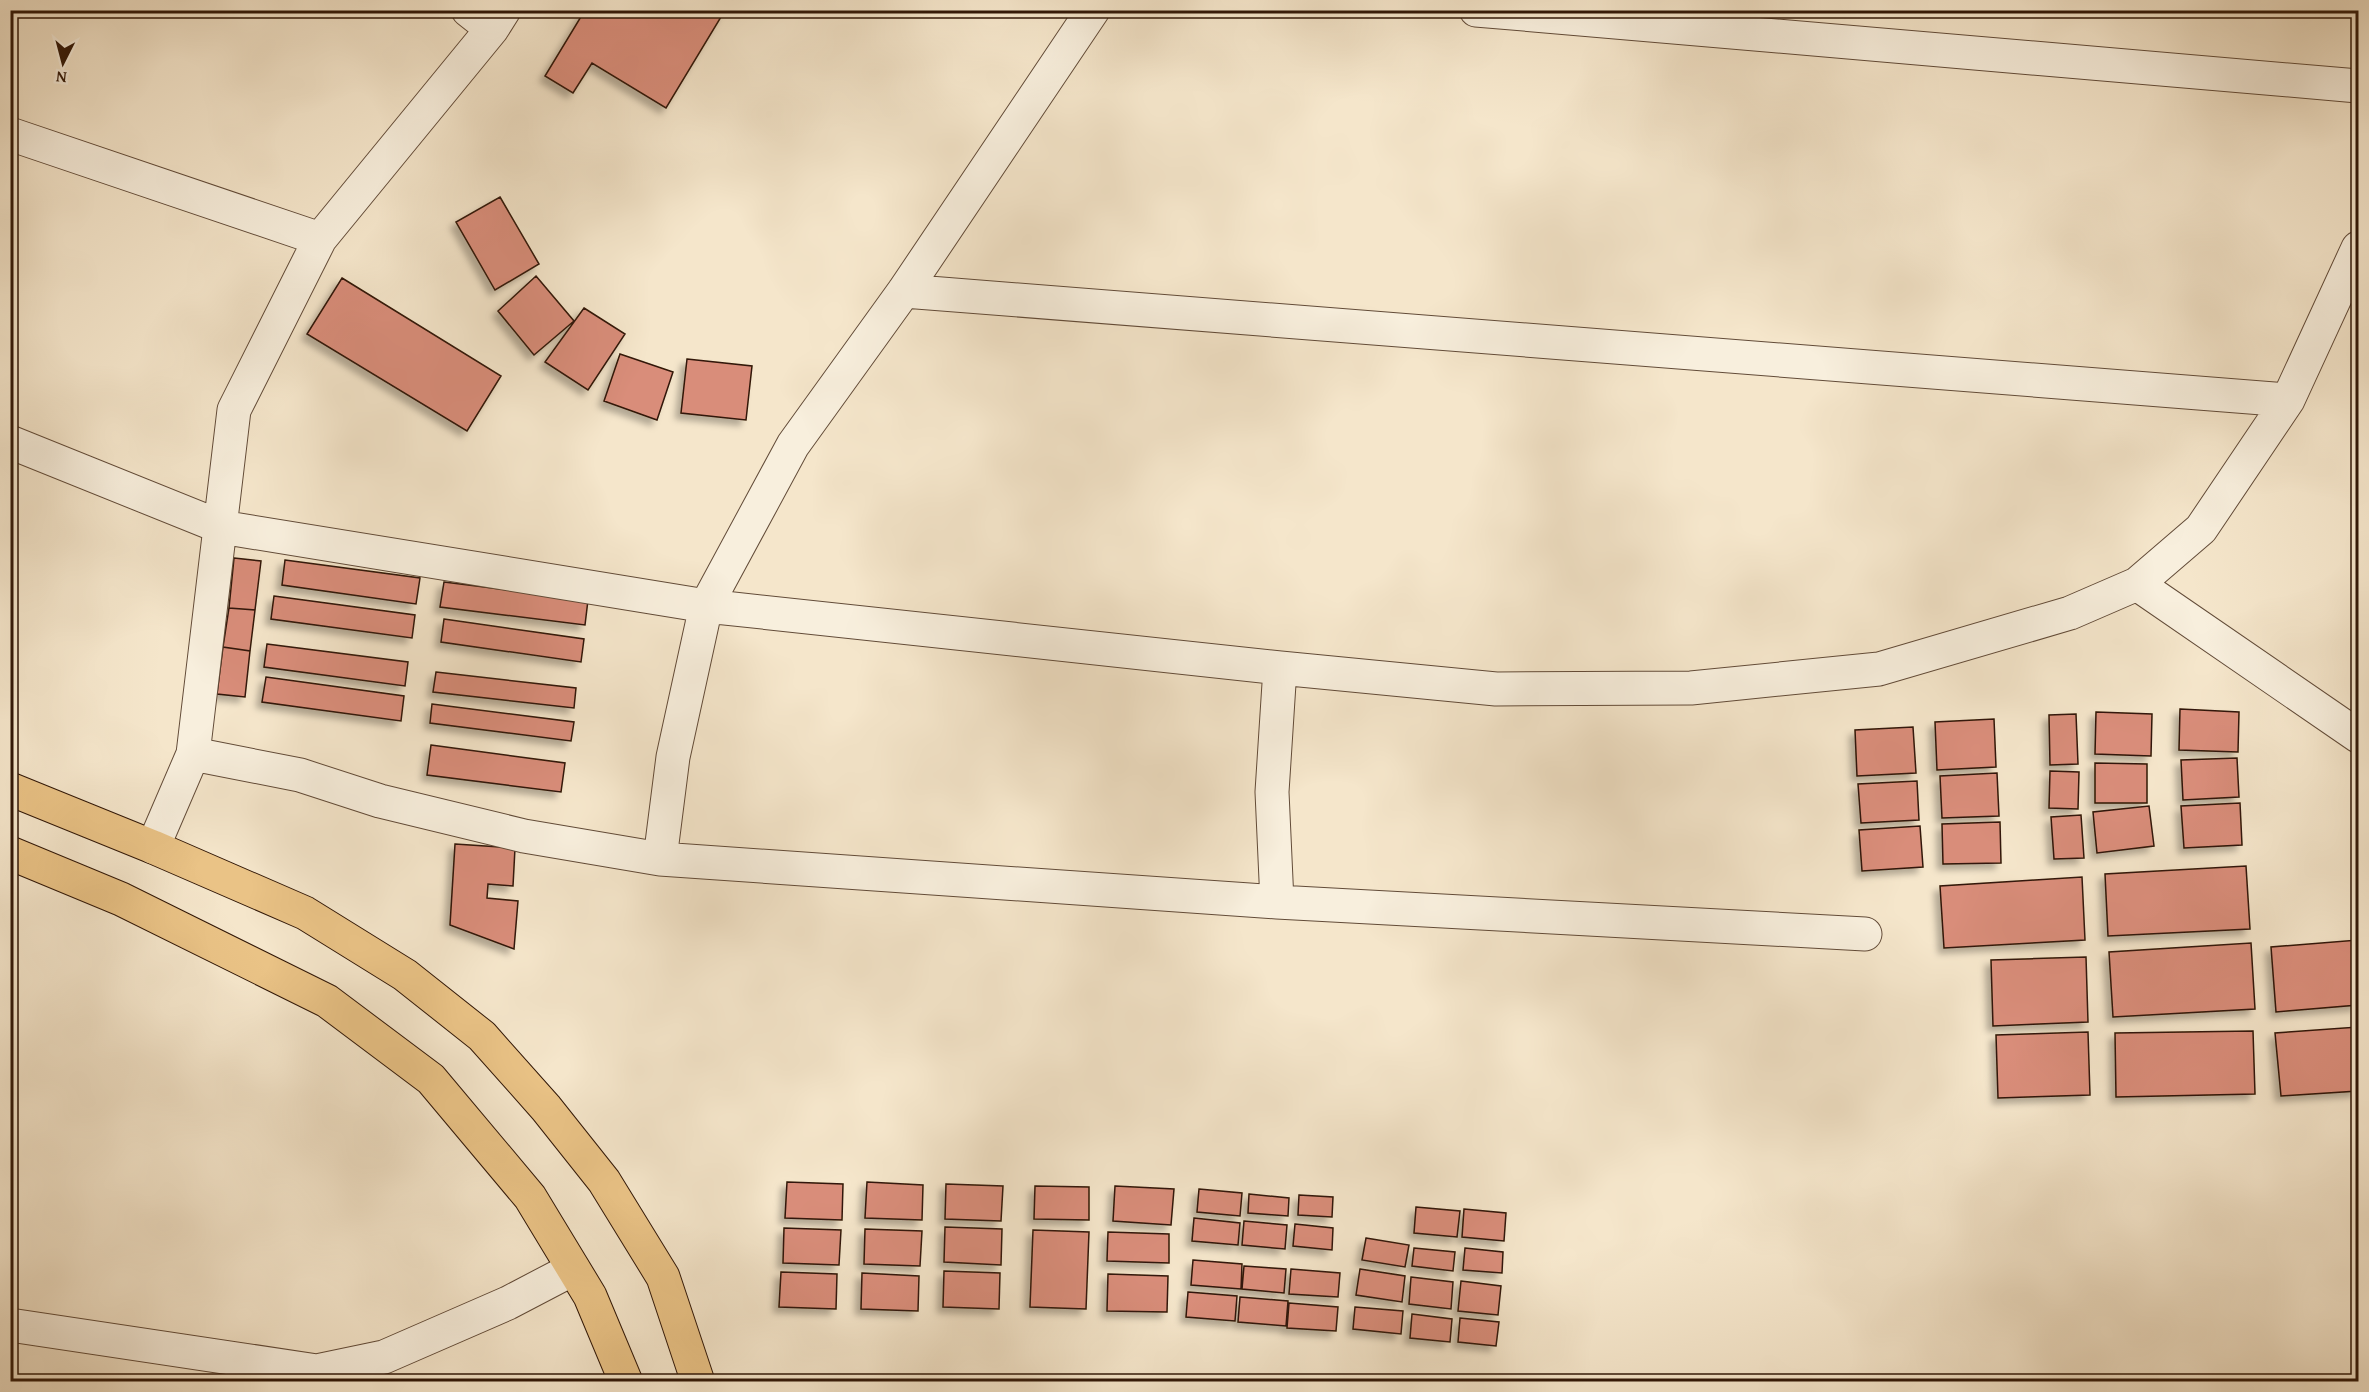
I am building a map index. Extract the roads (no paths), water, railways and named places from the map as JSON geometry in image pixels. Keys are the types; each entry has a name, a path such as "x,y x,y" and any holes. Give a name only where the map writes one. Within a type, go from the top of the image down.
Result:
{"main road":[{"path":"10,789 153,847 305,914 405,975 482,1036 546,1108 604,1181 663,1277 698,1382"},
{"path":"10,853 122,899 327,1001 431,1079 530,1197 590,1296 627,1382"}],"street":[{"path":"660,859 673,756 706,606 793,445 904,291 1093,10"},
{"path":"1476,10 2358,87"},
{"path":"153,847 193,754 222,526 223,485 234,410 320,239 488,17"},
{"path":"10,134 320,239"},
{"path":"10,442 222,526 706,606 1496,689 1691,688 1880,669 2070,614 2137,584 2201,529 2288,400 2358,248"},
{"path":"904,291 2288,400"},
{"path":"2137,584 2358,736"},
{"path":"1277,902 1272,792 1280,668"},
{"path":"193,754 300,775 380,801 524,836 660,859 1277,902 1865,934"},
{"path":"10,1324 317,1371 384,1357 508,1303 573,1269"}]}
